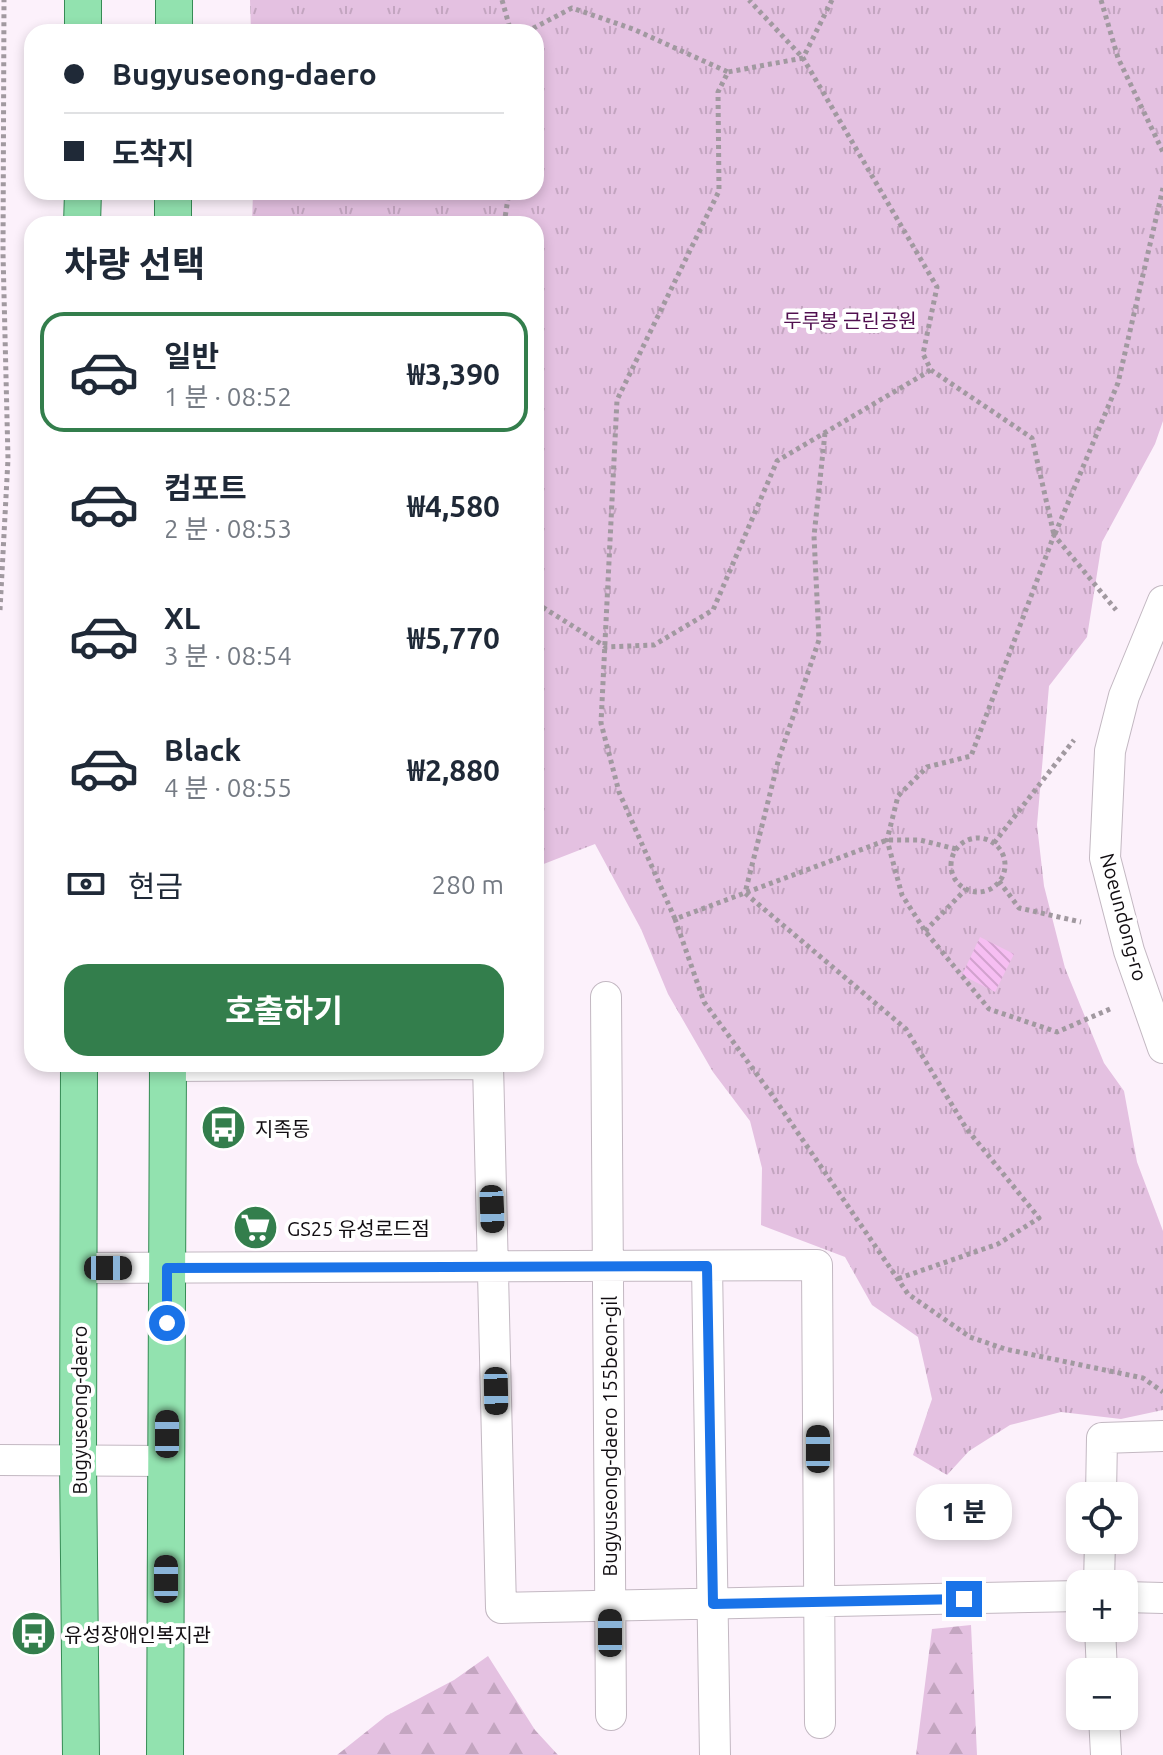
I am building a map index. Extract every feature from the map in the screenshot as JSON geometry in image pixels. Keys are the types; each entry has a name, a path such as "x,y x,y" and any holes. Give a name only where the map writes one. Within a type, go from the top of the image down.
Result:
{"main road":[{"path":"83,0 83,24"},
{"path":"174,0 174,24"},
{"name":"Bugyuseong-daero","path":"79,1072 81,1755"},
{"path":"165,1755 168,1072"}],"street":[{"name":"Noeundong-ro","path":"1163,601 1155,640 1124,696 1110,751 1105,858 1129,951 1163,1048"},
{"name":"Bugyuseong-daero 155beon-gil","path":"606,997 611,1715"},
{"name":"Bugyuseong-daero 155beon-gil","path":"488,1072 501,1608 1066,1596"},
{"name":"Bugyuseong-daero 155beon-gil","path":"79,1268 817,1265 820,1723"},
{"path":"707,1266 715,1755"},
{"path":"1101,1482 1102,1438 1163,1436"},
{"path":"0,1460 167,1461"},
{"path":"1138,1597 1163,1598"},
{"path":"1105,1730 1106,1755"}],"path":[{"path":"0,610 8,459 3,253 4,0"},
{"path":"502,0 509,24"},
{"path":"749,0 803,58 937,287 923,354 931,370 1032,438 1054,535 1116,610"},
{"path":"803,58 832,0"},
{"path":"1101,0 1118,58 1163,152"},
{"path":"541,24 572,8 633,29 728,72 803,58"},
{"path":"728,72 718,92 719,191 617,400 601,723 619,792 675,919 704,1002 772,1095 908,1294 970,1337 1005,1349 1143,1378 1163,1392"},
{"path":"1110,1009 1057,1032 989,1009 925,931 902,895 887,840 898,796 927,767 971,756 1054,535 1118,383 1163,188"},
{"path":"544,608 606,647 654,645 713,610 777,461 931,370"},
{"path":"745,893 779,758 819,640 814,536 825,433"},
{"path":"994,843 1074,740"},
{"path":"970,839 987,839 994,843 1000,849 1005,865 999,881 984,891 966,889 958,883 951,867 956,849 970,839"},
{"path":"675,919 887,840 920,840 956,849"},
{"path":"999,881 1019,908 1081,922"},
{"path":"925,931 966,889"},
{"path":"745,893 906,1029 966,1128 1039,1218 998,1244 897,1279"}],"green space":[{"name":"두루봉 근린공원","path":"250,0 1163,0 1163,421 1155,444 1102,542 1087,637 1049,686 1037,825 1044,886 1065,968 1104,1063 1124,1091 1137,1162 1163,1231 1163,1410 1121,1419 1061,1412 1010,1425 969,1451 947,1475 913,1455 932,1399 918,1337 872,1305 845,1257 761,1225 762,1168 750,1121 713,1072 668,994 641,929 595,844 544,864 544,216 252,216 253,200 544,200 544,24 251,24"},
{"path":"971,1625 977,1755 916,1755 932,1629"},
{"path":"488,1656 535,1730 558,1755 337,1755 386,1716 454,1680"}],"building":[{"path":"980,937 1014,954 995,992 962,975"}],"place":[{"name":"지족동","path":"224,1128"},
{"name":"GS25 유성로드점","path":"256,1228"},
{"name":"유성장애인복지관","path":"33,1634"}],"route":[{"path":"167,1323 167,1268 707,1266 713,1604 964,1599"}]}
